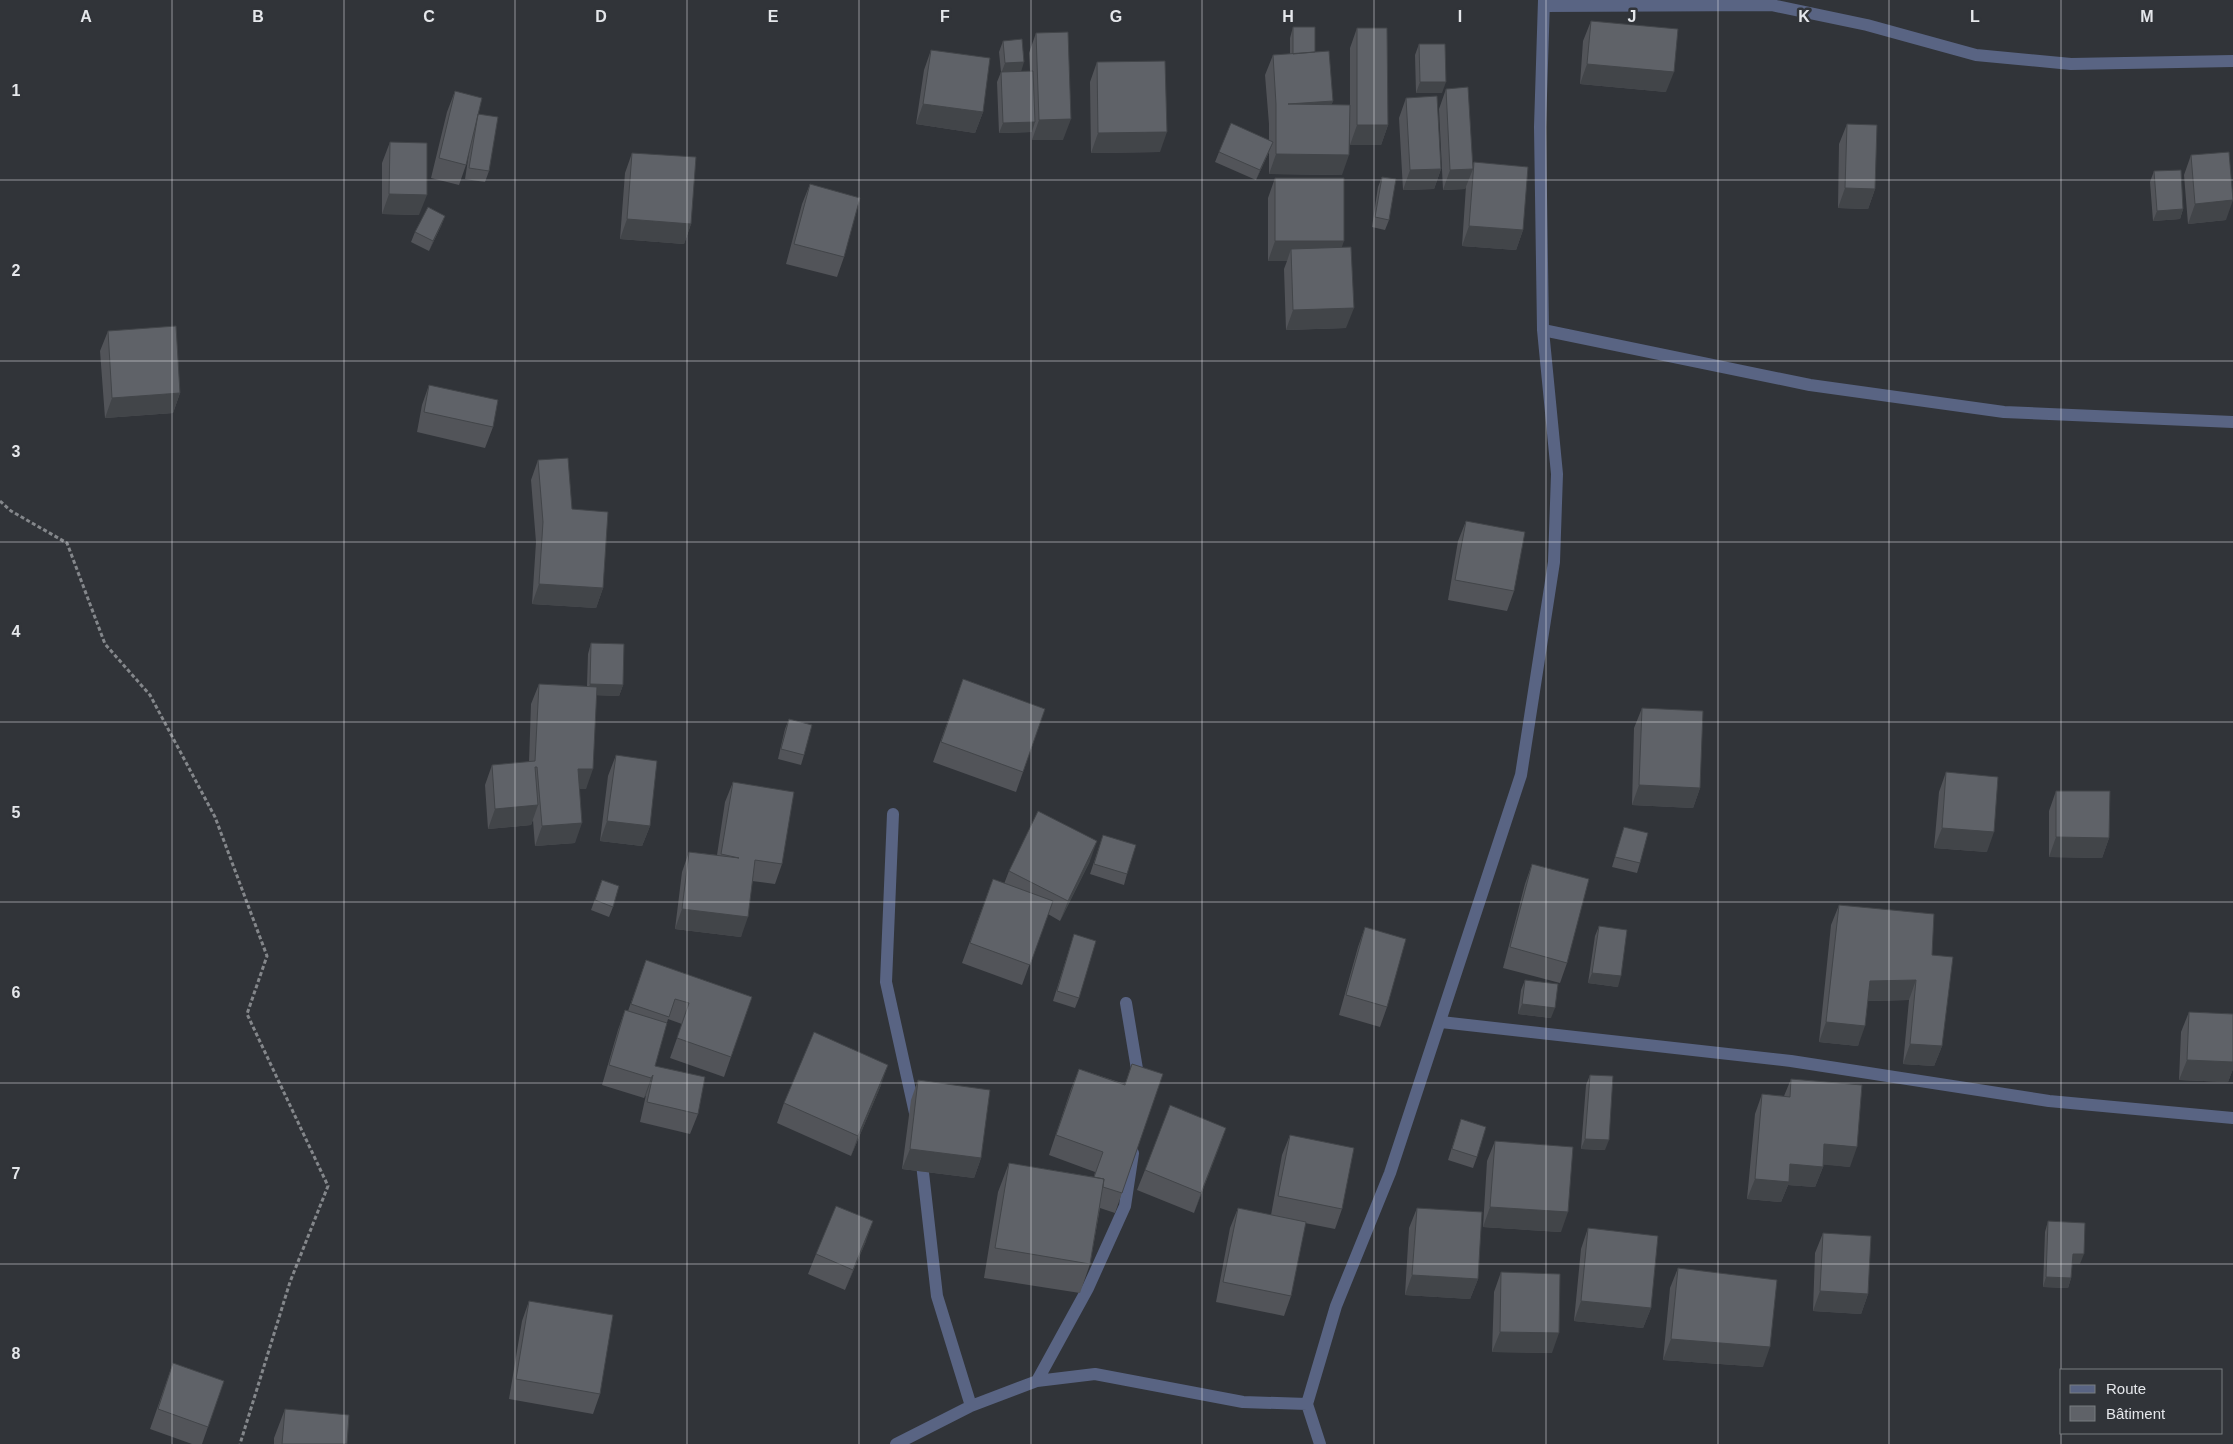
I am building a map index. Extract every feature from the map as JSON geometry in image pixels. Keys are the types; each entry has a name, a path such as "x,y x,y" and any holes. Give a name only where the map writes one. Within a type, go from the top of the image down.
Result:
{"street":[{"path":"1320,1444 1307,1404 1336,1306 1390,1173 1521,775 1554,562 1558,474 1543,330 1540,127 1544,3 1771,5 1867,25 1976,55 2071,64 2233,60"},
{"path":"1543,330 1810,385 2004,412 2233,422"},
{"path":"893,814 886,982 917,1123"},
{"path":"1126,1003 1141,1096"},
{"path":"1441,1022 1791,1061 2049,1101 2233,1118"},
{"path":"919,1142 936,1296 971,1406"},
{"path":"1036,1381 1088,1288 1125,1206 1134,1142"},
{"path":"896,1444 971,1406 1036,1381 1095,1374 1243,1402 1307,1404"}],"path":[{"path":"0,501 11,511 67,543 105,644 150,695 215,817 267,956 247,1014 328,1186 290,1282 240,1444"}],"building":[{"path":"1591,21 1678,29 1674,72 1587,64"},
{"path":"1293,27 1315,27 1315,52 1293,54"},
{"path":"1357,28 1387,28 1388,125 1357,125"},
{"path":"1068,32 1071,119 1039,120 1036,33"},
{"path":"1022,39 1024,62 1005,63 1003,41"},
{"path":"1419,44 1445,44 1446,82 1420,82"},
{"path":"931,50 990,58 983,112 923,104"},
{"path":"1329,51 1333,101 1288,104 1350,105 1349,155 1276,154 1276,104 1273,55"},
{"path":"1165,61 1167,132 1098,133 1097,62"},
{"path":"1033,71 1035,122 1003,123 1001,72"},
{"path":"1468,87 1473,169 1450,170 1446,89"},
{"path":"455,91 482,98 466,165 439,158"},
{"path":"1437,96 1441,169 1410,170 1406,98"},
{"path":"478,114 498,117 489,171 469,168"},
{"path":"1231,123 1273,142 1260,170 1219,152"},
{"path":"1847,124 1877,125 1875,189 1845,188"},
{"path":"390,142 427,143 427,195 389,194"},
{"path":"2229,152 2233,200 2195,204 2191,155"},
{"path":"632,153 696,157 691,224 627,219"},
{"path":"1474,162 1528,167 1523,230 1469,226"},
{"path":"2181,170 2183,209 2157,211 2154,171"},
{"path":"1382,177 1396,179 1389,220 1375,217"},
{"path":"1275,178 1344,178 1344,241 1275,241"},
{"path":"810,184 860,198 844,257 794,244"},
{"path":"428,207 445,216 433,241 415,232"},
{"path":"1351,247 1354,308 1293,310 1291,249"},
{"path":"176,326 180,393 112,398 108,331"},
{"path":"429,385 498,400 493,427 424,412"},
{"path":"568,458 572,509 608,512 603,588 539,584 543,522 538,460"},
{"path":"1466,521 1525,532 1514,591 1455,580"},
{"path":"591,643 624,644 623,685 590,684"},
{"path":"963,679 1045,709 1023,772 941,742"},
{"path":"539,684 597,687 593,769 578,769 582,823 542,826 537,767 535,767 538,805 495,809 492,765 535,761"},
{"path":"1642,708 1703,711 1700,788 1639,785"},
{"path":"789,719 812,725 804,755 781,749"},
{"path":"616,755 657,761 650,826 607,821"},
{"path":"1946,772 1998,777 1994,832 1942,828"},
{"path":"733,782 794,792 782,864 755,860 748,917 682,909 689,852 739,858 721,854"},
{"path":"2056,791 2110,791 2109,838 2056,837"},
{"path":"1038,811 1097,841 1068,901 1009,871"},
{"path":"1624,827 1648,833 1640,863 1615,857"},
{"path":"1103,835 1136,845 1127,874 1094,864"},
{"path":"1532,864 1589,879 1567,963 1510,947"},
{"path":"993,879 1053,901 1030,965 970,943"},
{"path":"602,880 619,886 613,907 595,900"},
{"path":"1839,905 1934,914 1932,955 1953,957 1942,1046 1910,1044 1916,980 1870,981 1865,1026 1826,1022"},
{"path":"1599,926 1627,930 1621,976 1592,973"},
{"path":"1365,927 1406,939 1387,1007 1346,995"},
{"path":"1074,934 1096,941 1079,998 1057,991"},
{"path":"646,960 752,997 731,1057 677,1038 689,1003 675,999 669,1017 631,1004"},
{"path":"1525,980 1558,984 1555,1008 1522,1004"},
{"path":"625,1010 667,1023 655,1066 705,1077 698,1114 647,1102 653,1075 651,1078 609,1065"},
{"path":"2189,1012 2233,1014 2233,1062 2187,1060"},
{"path":"814,1032 888,1065 858,1136 784,1103"},
{"path":"1132,1064 1163,1074 1122,1193 1103,1187 1104,1179 1094,1177 1103,1152 1056,1135 1079,1069 1125,1085"},
{"path":"1590,1075 1613,1076 1609,1140 1585,1139"},
{"path":"1791,1079 1862,1085 1857,1147 1824,1144 1823,1167 1790,1164 1789,1182 1755,1179 1762,1094 1790,1097"},
{"path":"918,1080 990,1090 981,1158 910,1149"},
{"path":"1170,1105 1226,1128 1201,1193 1145,1170"},
{"path":"1461,1119 1486,1127 1477,1157 1452,1149"},
{"path":"1290,1135 1354,1148 1342,1209 1278,1196"},
{"path":"1495,1141 1573,1147 1568,1212 1490,1207"},
{"path":"1009,1163 1104,1179 1090,1264 995,1248"},
{"path":"836,1206 873,1221 853,1270 816,1254"},
{"path":"1238,1208 1306,1222 1291,1296 1223,1282"},
{"path":"1417,1208 1482,1212 1478,1279 1412,1275"},
{"path":"2048,1221 2085,1223 2084,1254 2073,1254 2071,1278 2046,1277"},
{"path":"1588,1228 1658,1236 1651,1308 1581,1301"},
{"path":"1823,1233 1871,1236 1868,1294 1820,1291"},
{"path":"1678,1268 1777,1280 1770,1347 1671,1339"},
{"path":"1501,1272 1560,1274 1559,1333 1500,1332"},
{"path":"529,1301 613,1315 600,1394 516,1379"},
{"path":"173,1363 224,1381 208,1427 158,1409"},
{"path":"285,1409 349,1415 347,1444 282,1444"}]}
